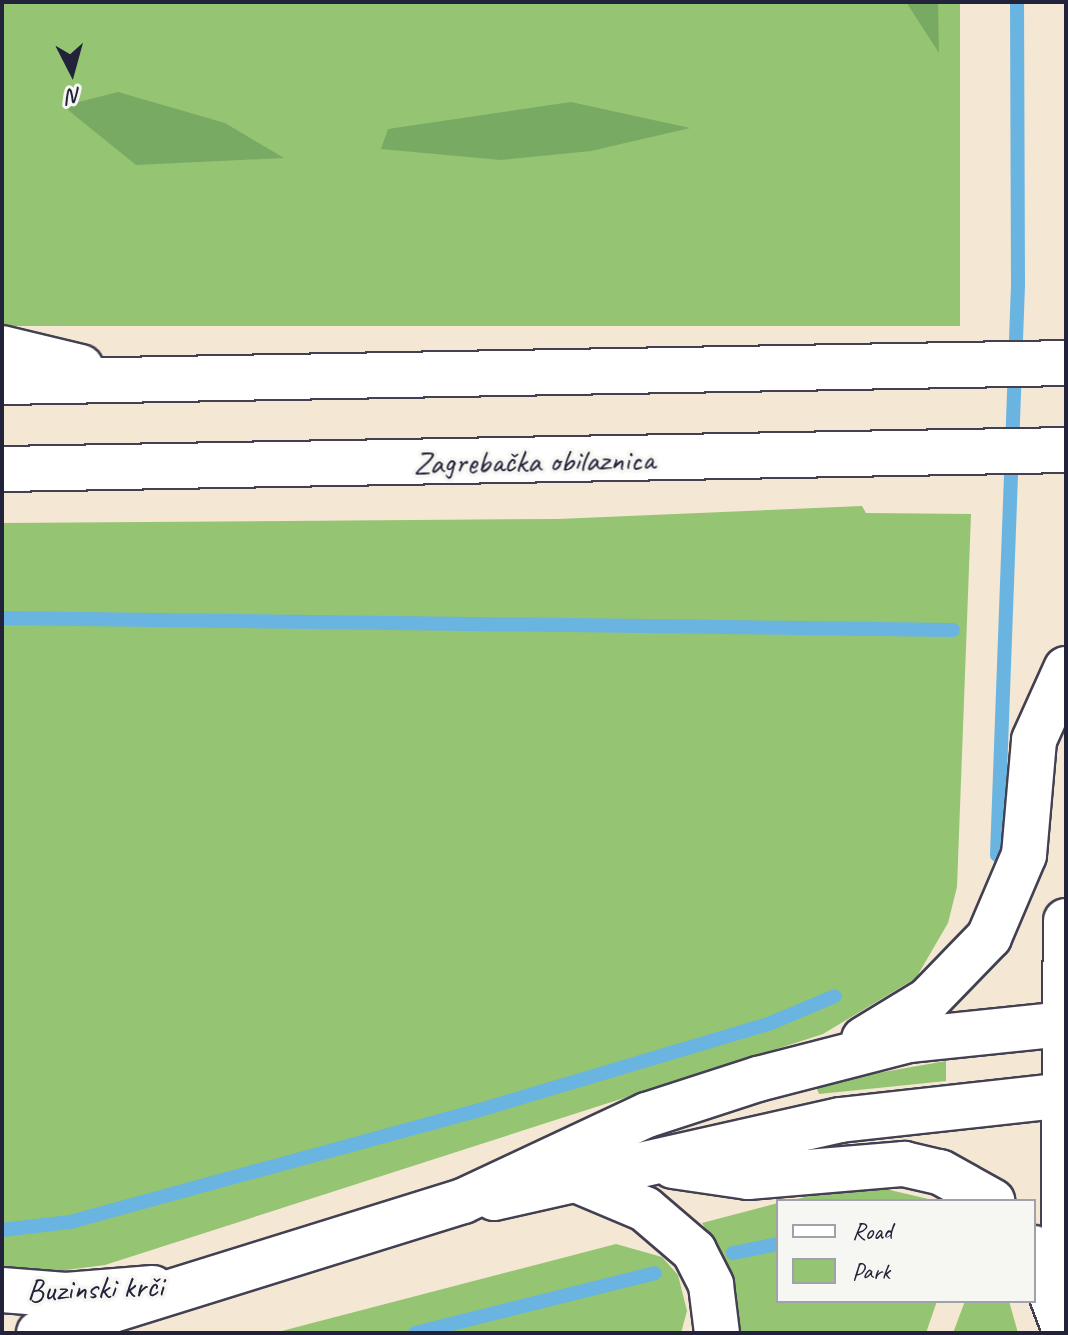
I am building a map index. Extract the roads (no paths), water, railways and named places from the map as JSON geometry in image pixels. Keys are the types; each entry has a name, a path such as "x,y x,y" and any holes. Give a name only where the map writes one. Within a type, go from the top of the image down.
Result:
{"main road":[{"path":"2,348 68,361 121,382"},
{"path":"2,382 1066,363"},
{"name":"Zagrebačka obilaznica","path":"2,469 888,457 1066,450"},
{"path":"814,1063 928,1000 989,937 1024,855 1034,740 1066,669"},
{"path":"1063,1329 1066,921"},
{"path":"48,1332 463,1201 647,1115 814,1063 909,1040 1066,1024"},
{"path":"463,1201 583,1183 840,1120 1066,1095"},
{"path":"659,1163 748,1177 904,1164 940,1172 988,1199"},
{"path":"583,1183 617,1193 676,1233 704,1268 710,1325"},
{"path":"1036,1254 1063,1329"},
{"name":"Buzinski krči","path":"2,1290 66,1295 187,1286"}],"waterway":[{"path":"997,855 1018,284 1017,2"},
{"path":"2,618 953,630"},
{"path":"2,1230 70,1222 473,1112 771,1023 835,996"},
{"path":"733,1253 776,1244"},
{"path":"415,1333 655,1273"}]}
